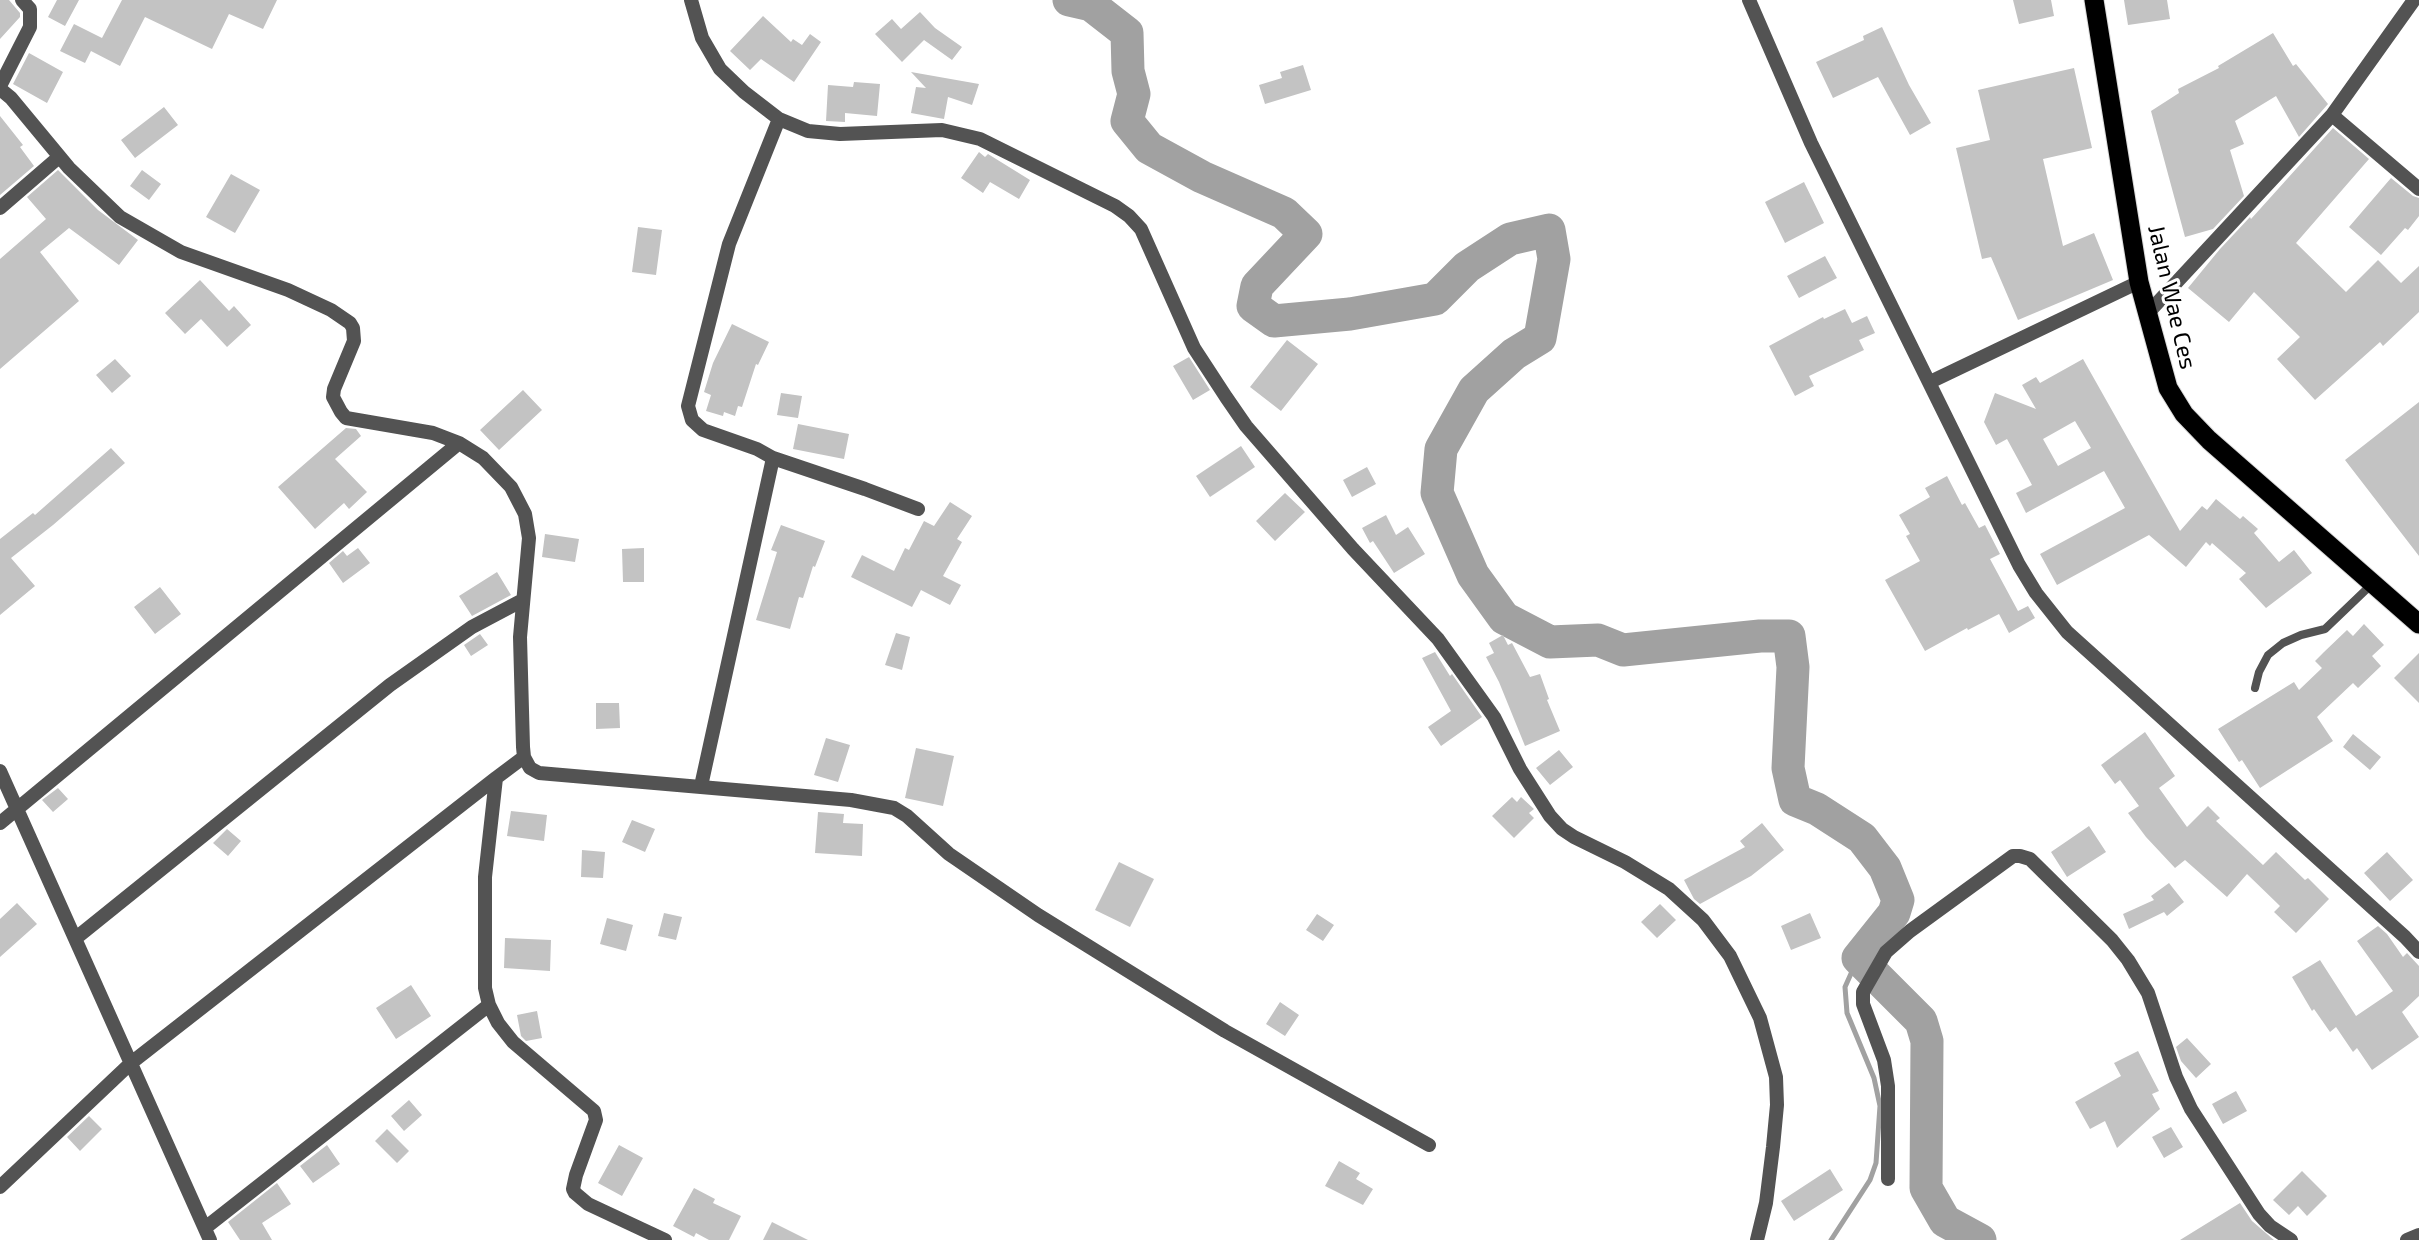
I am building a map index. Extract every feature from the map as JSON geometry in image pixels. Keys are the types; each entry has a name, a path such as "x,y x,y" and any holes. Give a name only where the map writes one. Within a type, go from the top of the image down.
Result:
{"highway":[{"name":"Jalan Wae Ces","path":"2095,0 2139,282 2168,387 2184,414 2209,440 2419,624"}],"street":[{"path":"22,0 30,9 30,27 0,88 59,157 120,217 181,252 288,290 331,310 350,323 354,341 333,397 346,418 433,433 458,443 483,458 511,487 525,514 529,538 520,637 524,757 530,768 539,773 851,800 894,808 907,816 948,855 1038,915 1225,1031 1429,1145"},
{"path":"691,0 702,38 720,69 779,119 808,131 840,134 954,131 1007,151 1087,191 1115,206 1141,229 1194,348 1232,407 1353,549 1438,639 1494,717 1520,769 1550,816 1574,837 1625,862 1668,889 1703,920 1730,956 1760,1018 1776,1077 1773,1147 1766,1203 1757,1240"},
{"path":"1749,0 1811,143 2035,593 2067,632 2419,952"},
{"path":"2147,314 2332,115 2414,0"},
{"path":"2332,115 2419,189"},
{"path":"779,119 729,244 688,406 692,420 703,430 744,444 773,458 918,509"},
{"path":"0,208 59,157"},
{"path":"1930,382 2139,282"},
{"path":"0,823 458,443"},
{"path":"701,786 773,458"},
{"path":"76,938 390,685 472,627 523,600"},
{"path":"0,1186 131,1063 524,757"},
{"path":"0,771 208,1234 489,1005"},
{"path":"496,778 485,877 485,988 489,1005 498,1023 513,1042 594,1111 596,1120 576,1175 573,1189 575,1193 588,1204 665,1240"},
{"path":"1888,1179 1888,1086 1884,1059 1863,1004 1863,992 1886,952 1910,931 2013,856 2020,856 2030,859 2112,940 2128,960 2148,993 2176,1077 2191,1109 2259,1214 2270,1226 2291,1240"},
{"path":"2407,1240 2419,1235"}],"lane":[{"path":"2255,688 2259,672 2268,655 2283,643 2325,629 2372,584"}],"building":[{"path":"0,0 9,0 20,13 20,17 0,39"},
{"path":"57,0 79,0 65,26 48,17"},
{"path":"122,0 277,0 263,29 229,14 212,49 145,17 120,66 91,51 85,63 60,51 74,24 102,38"},
{"path":"2013,0 2051,0 2054,16 2019,24"},
{"path":"2124,0 2167,0 2170,19 2128,25"},
{"path":"920,12 935,28 962,47 952,60 924,40 902,62 875,34 892,19 901,29"},
{"path":"763,16 791,42 793,39 802,45 810,34 821,42 794,82 761,59 750,70 730,51"},
{"path":"1882,27 1909,85 1931,123 1910,135 1878,77 1833,98 1816,62 1864,40 1863,36"},
{"path":"2273,33 2293,66 2296,64 2328,104 2299,137 2276,96 2235,121 2244,144 2230,150 2244,196 2213,229 2185,237 2151,111 2179,93 2178,89 2219,68 2218,66"},
{"path":"29,53 63,72 47,103 13,84"},
{"path":"1303,65 1311,90 1265,104 1259,85 1282,78 1280,72"},
{"path":"2074,68 2092,148 2043,159 2063,246 2094,233 2113,280 2018,320 1991,257 1982,259 1956,148 1990,140 1978,90"},
{"path":"911,72 979,84 972,105 948,97 944,119 911,113 916,87 926,88"},
{"path":"854,82 880,84 877,116 845,113 845,122 826,121 828,85 853,87"},
{"path":"164,107 178,125 135,158 121,140"},
{"path":"0,116 23,145 20,147 34,166 0,195"},
{"path":"2333,128 2369,159 2296,243 2346,292 2378,260 2401,283 2419,266 2419,312 2383,346 2380,342 2315,400 2277,359 2300,337 2254,292 2229,322 2188,288 2220,249 2250,217 2251,219"},
{"path":"979,152 985,157 988,154 1030,180 1019,199 990,182 983,193 961,178"},
{"path":"58,170 98,210 138,240 119,265 69,228 40,252 79,301 0,369 0,259 46,219 27,197"},
{"path":"142,170 161,184 149,200 130,186"},
{"path":"231,174 260,190 235,233 206,217"},
{"path":"2391,178 2419,198 2419,216 2381,255 2349,227"},
{"path":"1804,182 1824,223 1785,243 1765,202"},
{"path":"638,227 662,230 656,275 632,272"},
{"path":"1825,256 1837,278 1799,298 1787,276"},
{"path":"200,280 229,311 234,306 251,325 227,347 201,319 185,334 165,313"},
{"path":"1845,309 1852,323 1867,316 1875,333 1859,340 1864,350 1809,376 1814,386 1795,396 1769,346 1823,317 1824,319"},
{"path":"732,324 769,342 758,365 756,364 742,407 738,406 735,416 724,412 723,416 706,411 711,395 704,392 713,363"},
{"path":"1287,340 1318,364 1281,411 1250,387"},
{"path":"1189,357 1210,390 1193,400 1173,366"},
{"path":"115,359 131,376 112,393 96,375"},
{"path":"2083,359 2180,531 2202,506 2207,510 2216,499 2240,519 2243,516 2258,529 2254,533 2279,562 2294,550 2312,573 2266,608 2239,579 2246,573 2212,543 2210,546 2206,542 2186,567 2149,535 2057,585 2040,554 2125,508 2104,471 2026,513 2016,493 2032,485 2007,439 1996,445 1984,422 1995,393 2036,409 2022,385 2036,377 2040,383","holes":["2075,421 2091,448 2058,466 2043,439"]},
{"path":"523,390 542,410 499,450 480,430"},
{"path":"781,393 802,396 798,418 777,415"},
{"path":"2419,402 2419,556 2345,460"},
{"path":"798,424 849,434 844,459 793,449"},
{"path":"346,428 356,429 361,436 335,459 367,492 349,509 344,503 315,529 278,487"},
{"path":"1241,446 1255,467 1210,497 1196,476"},
{"path":"111,448 125,463 11,558 35,586 0,615 0,539 33,513 35,515"},
{"path":"1367,467 1376,484 1352,497 1343,480"},
{"path":"1947,476 1962,505 1965,503 1979,528 1985,525 2000,554 1990,559 2018,611 2028,606 2035,618 2009,633 1999,614 1925,651 1885,580 1920,561 1906,536 1910,534 1899,515 1930,497 1925,488"},
{"path":"1285,493 1305,512 1275,541 1256,521"},
{"path":"950,502 972,516 957,539 962,542 943,576 961,585 950,605 921,590 912,607 851,577 862,555 894,571 905,548 909,550 924,521 934,526"},
{"path":"1386,515 1396,535 1408,527 1425,554 1394,573 1373,541 1370,543 1362,528"},
{"path":"781,525 825,541 815,567 813,566 803,598 799,597 790,629 756,620 777,552 771,550"},
{"path":"545,534 579,539 575,562 542,557"},
{"path":"358,548 370,563 343,583 329,563 343,551 347,556"},
{"path":"644,548 644,582 623,582 622,549"},
{"path":"497,572 511,595 472,616 459,596"},
{"path":"160,587 181,614 155,634 134,607"},
{"path":"2364,624 2384,645 2372,656 2381,666 2358,688 2353,683 2317,717 2333,741 2260,788 2218,729 2294,682 2299,690 2322,668 2315,661 2347,630 2353,636"},
{"path":"896,633 910,637 902,670 885,665"},
{"path":"480,634 488,645 471,656 464,645"},
{"path":"1503,635 1508,645 1512,643 1530,677 1540,674 1560,731 1525,746 1486,657 1494,653 1489,643"},
{"path":"1435,652 1482,717 1441,746 1428,727 1451,711 1422,658"},
{"path":"2419,653 2419,703 2394,678"},
{"path":"596,703 619,703 620,728 596,729"},
{"path":"2145,732 2175,776 2159,788 2187,827 2208,806 2220,818 2216,821 2263,865 2276,852 2329,899 2296,933 2274,912 2280,906 2247,874 2227,897 2185,860 2175,868 2146,837 2128,813 2139,806 2120,780 2115,784 2101,765"},
{"path":"2353,734 2381,757 2370,770 2343,747"},
{"path":"826,738 850,745 838,782 814,775"},
{"path":"916,748 954,756 943,806 905,798"},
{"path":"1559,750 1573,767 1550,785 1536,768"},
{"path":"58,788 68,799 53,812 42,800"},
{"path":"1512,797 1517,802 1521,797 1534,809 1529,813 1534,818 1514,838 1492,816"},
{"path":"511,811 547,815 544,841 507,836"},
{"path":"818,812 844,814 843,823 863,824 862,856 815,853"},
{"path":"632,820 655,829 645,852 622,842"},
{"path":"1762,823 1784,850 1751,876 1700,904 1694,899 1684,880 1745,847 1740,841"},
{"path":"2089,826 2106,852 2067,877 2051,852"},
{"path":"227,829 241,841 228,856 213,843"},
{"path":"582,850 605,852 603,878 581,877"},
{"path":"2387,852 2413,880 2390,901 2364,873"},
{"path":"1119,862 1154,879 1130,927 1095,910"},
{"path":"2169,883 2184,902 2167,916 2164,912 2129,929 2123,914 2154,900 2151,896"},
{"path":"17,903 37,924 0,957 0,919"},
{"path":"1660,904 1676,920 1657,938 1641,922"},
{"path":"664,913 682,917 676,940 658,936"},
{"path":"1810,913 1821,938 1791,950 1781,926"},
{"path":"1317,914 1334,925 1323,941 1306,930"},
{"path":"607,918 633,925 626,951 600,944"},
{"path":"2378,926 2403,957 2407,953 2419,966 2419,996 2402,1012 2419,1037 2372,1070 2357,1048 2353,1052 2336,1027 2330,1032 2314,1009 2312,1011 2292,977 2320,960 2356,1016 2393,991 2357,941"},
{"path":"505,938 551,940 550,971 504,968"},
{"path":"411,985 431,1016 396,1039 376,1008"},
{"path":"1280,1002 1299,1015 1285,1036 1266,1024"},
{"path":"537,1011 542,1038 526,1041 521,1036 517,1015"},
{"path":"2187,1038 2211,1064 2196,1078 2181,1061 2176,1047"},
{"path":"2138,1051 2159,1091 2152,1094 2160,1109 2117,1148 2105,1121 2090,1129 2075,1102 2121,1076 2114,1063"},
{"path":"2236,1091 2247,1111 2223,1124 2212,1104"},
{"path":"409,1100 422,1115 404,1131 391,1116"},
{"path":"89,1116 102,1129 80,1151 67,1137"},
{"path":"2171,1127 2183,1147 2164,1158 2152,1137"},
{"path":"387,1129 409,1151 397,1163 375,1141"},
{"path":"327,1145 340,1164 313,1183 300,1166"},
{"path":"619,1145 643,1158 622,1196 598,1183"},
{"path":"1339,1161 1360,1173 1356,1179 1373,1189 1363,1205 1325,1186"},
{"path":"1830,1169 1843,1190 1794,1221 1781,1201"},
{"path":"2302,1171 2327,1196 2307,1216 2298,1206 2289,1215 2273,1200"},
{"path":"277,1183 291,1204 262,1223 272,1240 240,1240 228,1222"},
{"path":"694,1188 715,1199 713,1203 741,1216 729,1240 709,1240 696,1233 694,1237 673,1226"},
{"path":"2240,1203 2252,1221 2274,1240 2180,1240"},
{"path":"772,1222 808,1240 763,1240"}],"waterway":[{"path":"1069,0 1091,5 1127,33 1128,71 1134,94 1127,121 1149,148 1202,177 1284,213 1306,234 1257,286 1253,306 1274,321 1350,314 1435,299 1467,267 1510,239 1549,230 1554,259 1540,338 1514,354 1474,390 1441,449 1437,493 1473,575 1504,618 1550,642 1598,640 1623,650 1760,636 1789,636 1793,667 1788,768 1795,800 1817,809 1862,838 1885,868 1898,900 1894,913 1858,958 1921,1021 1927,1041 1926,1188 1945,1221 1980,1240"},
{"path":"1831,1240 1870,1180 1876,1163 1880,1106 1874,1078 1847,1013 1845,987 1858,958"}]}
